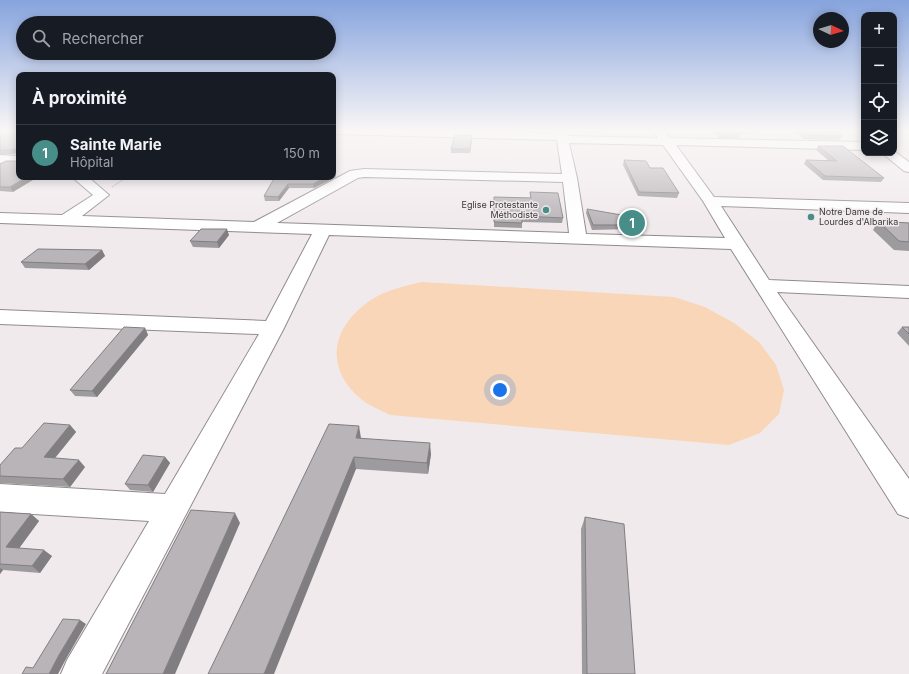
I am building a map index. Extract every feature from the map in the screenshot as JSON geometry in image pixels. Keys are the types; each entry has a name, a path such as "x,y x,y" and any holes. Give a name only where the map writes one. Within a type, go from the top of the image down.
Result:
{"street":[{"path":"567,162 578,238"},
{"path":"682,162 710,201 735,244 909,504"},
{"path":"257,227 355,174 570,178"},
{"path":"66,220 102,195 83,180"},
{"path":"710,201 909,208"},
{"path":"0,218 735,244"},
{"path":"81,674 273,328 323,229"},
{"path":"763,286 909,292"},
{"path":"0,317 273,328"},
{"path":"0,498 173,508"}],"path":[{"path":"102,195 123,180"}],"shaded area":[{"path":"422,282 674,297 705,307 734,323 759,342 776,365 784,390 779,414 760,433 729,445 390,415 371,406 361,399 349,387 341,374 337,360 337,347 341,334 348,322 358,310 371,300 389,291"}],"building":[{"path":"3,162 16,162 16,180 22,180 10,187 0,187 0,164"},
{"path":"625,162 647,162 650,168 663,168 679,193 639,192"},
{"path":"809,162 864,162 884,178 825,176"},
{"path":"273,180 320,180 313,184 288,184 278,197 264,196"},
{"path":"530,192 558,193 563,218 522,216 522,223 494,222 494,197 531,198"},
{"path":"587,209 633,217 632,225 593,225"},
{"path":"878,221 909,223 909,242 899,241"},
{"path":"201,229 227,229 217,242 190,241"},
{"path":"38,249 102,250 85,264 21,262"},
{"path":"124,327 145,328 92,391 70,390"},
{"path":"902,327 909,327 909,334"},
{"path":"44,423 70,425 44,457 79,460 63,479 0,476 0,465 15,448 22,448"},
{"path":"329,424 359,426 356,438 430,443 427,463 354,457 264,674 208,674"},
{"path":"143,455 165,457 148,485 125,484"},
{"path":"191,510 235,513 163,674 106,674"},
{"path":"0,512 31,514 6,547 44,550 32,566 0,564"},
{"path":"585,517 624,524 635,674 587,674"},
{"path":"63,619 80,620 49,674 22,674 26,667 33,668"}],"place":[{"name":"Eglise Protestante Méthodiste","path":"546,210"},
{"name":"Notre Dame de Lourdes d'Albarika","path":"811,217"},
{"name":"Sainte Marie","path":"632,223"}]}
